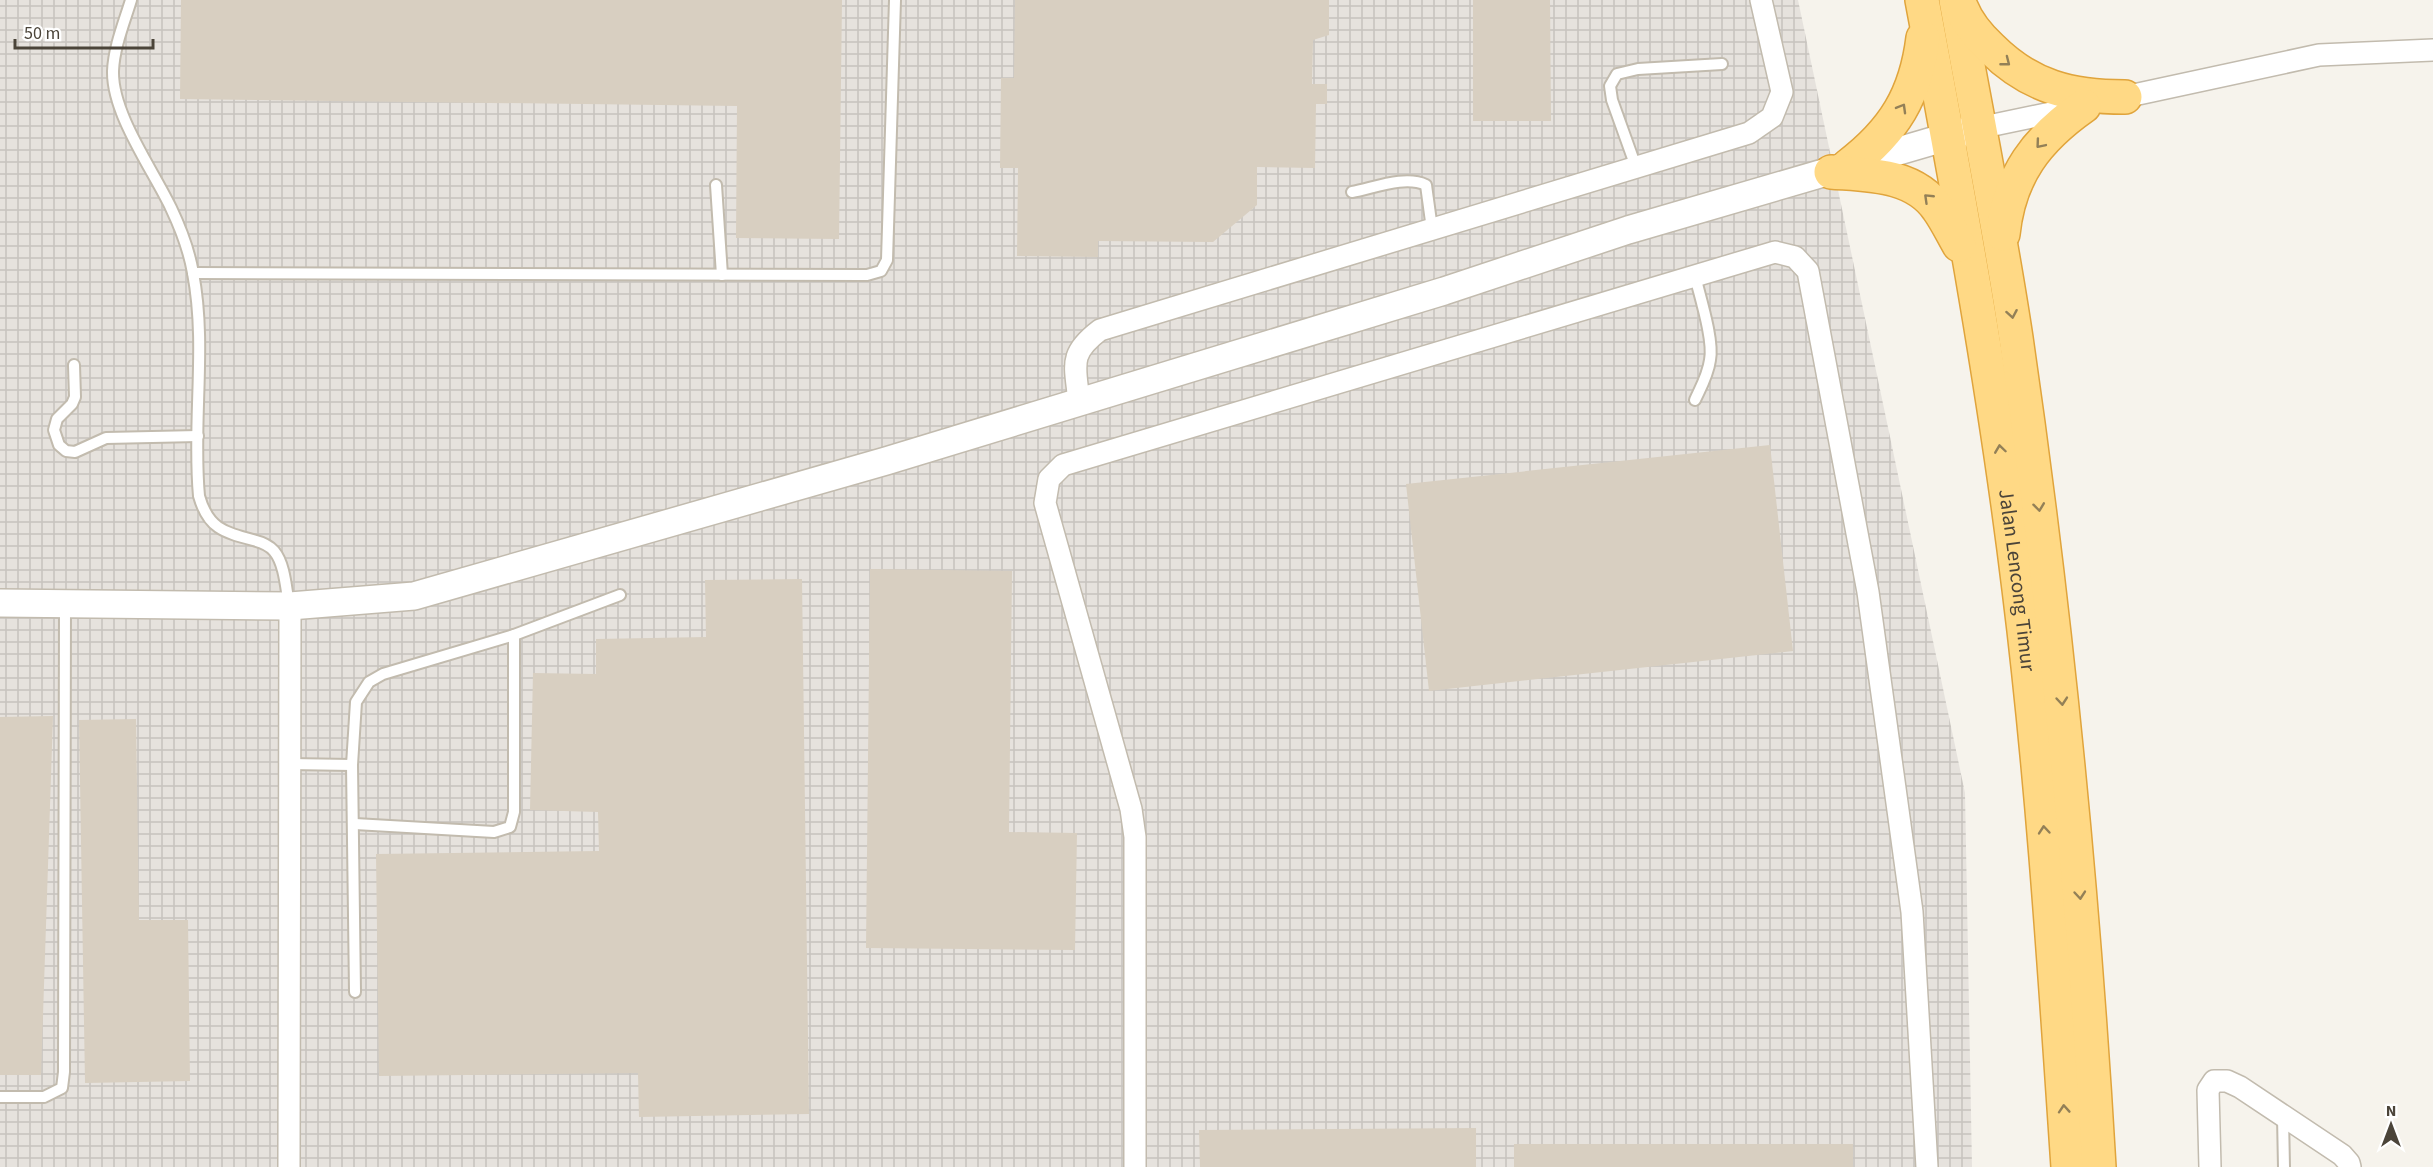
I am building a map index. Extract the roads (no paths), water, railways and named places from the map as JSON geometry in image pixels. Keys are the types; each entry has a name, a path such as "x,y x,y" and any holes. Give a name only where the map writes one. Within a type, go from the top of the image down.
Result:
{"highway":[{"path":"1957,0 1982,40 2004,62 2031,80 2061,91 2093,97 2125,97"},
{"name":"Jalan Lencong Timur","path":"1957,0 1971,265 2000,446 2019,591 2052,920 2068,1167"},
{"path":"1840,169 1871,149 1906,103 1917,77 1924,10"},
{"name":"Jalan Lencong Timur","path":"1924,10 2001,256 2017,345 2058,656 2088,984 2099,1167"},
{"path":"2001,256 2010,197 2021,169 2038,145 2059,123 2084,106"},
{"path":"1840,169 1911,184 1925,194 1938,208 1971,265"}],"street":[{"path":"1079,403 1076,357 1084,342 1100,330 1749,133 1772,117 1782,92 1761,0"},
{"path":"0,603 290,606 414,596 1079,403 1443,291 1628,230 1963,132 2319,54 2433,50"},
{"path":"1135,1167 1135,837 1131,809 1045,503 1049,479 1064,465 1775,252 1795,257 1808,271 1868,592 1912,912 1927,1167"},
{"path":"289,1167 290,606"},
{"path":"2210,1167 2208,1090 2214,1081 2227,1081 2240,1087 2342,1155 2350,1167"}],"lane":[{"path":"131,0 115,55 113,73 116,95 144,159 180,227 193,273 199,327 198,480 204,511 212,523 224,531 262,543 273,549 279,559 290,606"},
{"path":"193,273 867,275 881,271 887,260 895,0"},
{"path":"1636,168 1612,100 1610,87 1617,74 1638,69 1722,64"},
{"path":"1352,192 1416,180 1426,185 1432,229"},
{"path":"716,185 722,275"},
{"path":"1695,276 1708,331 1711,358 1705,379 1695,400"},
{"path":"74,365 75,397 72,404 57,419 54,430 59,445 66,451 75,452 106,438 198,436"},
{"path":"356,992 352,765 356,702 369,682 383,674 514,635 620,595"},
{"path":"0,1097 44,1097 62,1088 64,1072 65,604"},
{"path":"354,824 494,832 510,827 514,812 514,635"},
{"path":"290,764 352,765"},
{"path":"2283,1117 2284,1167"}]}
